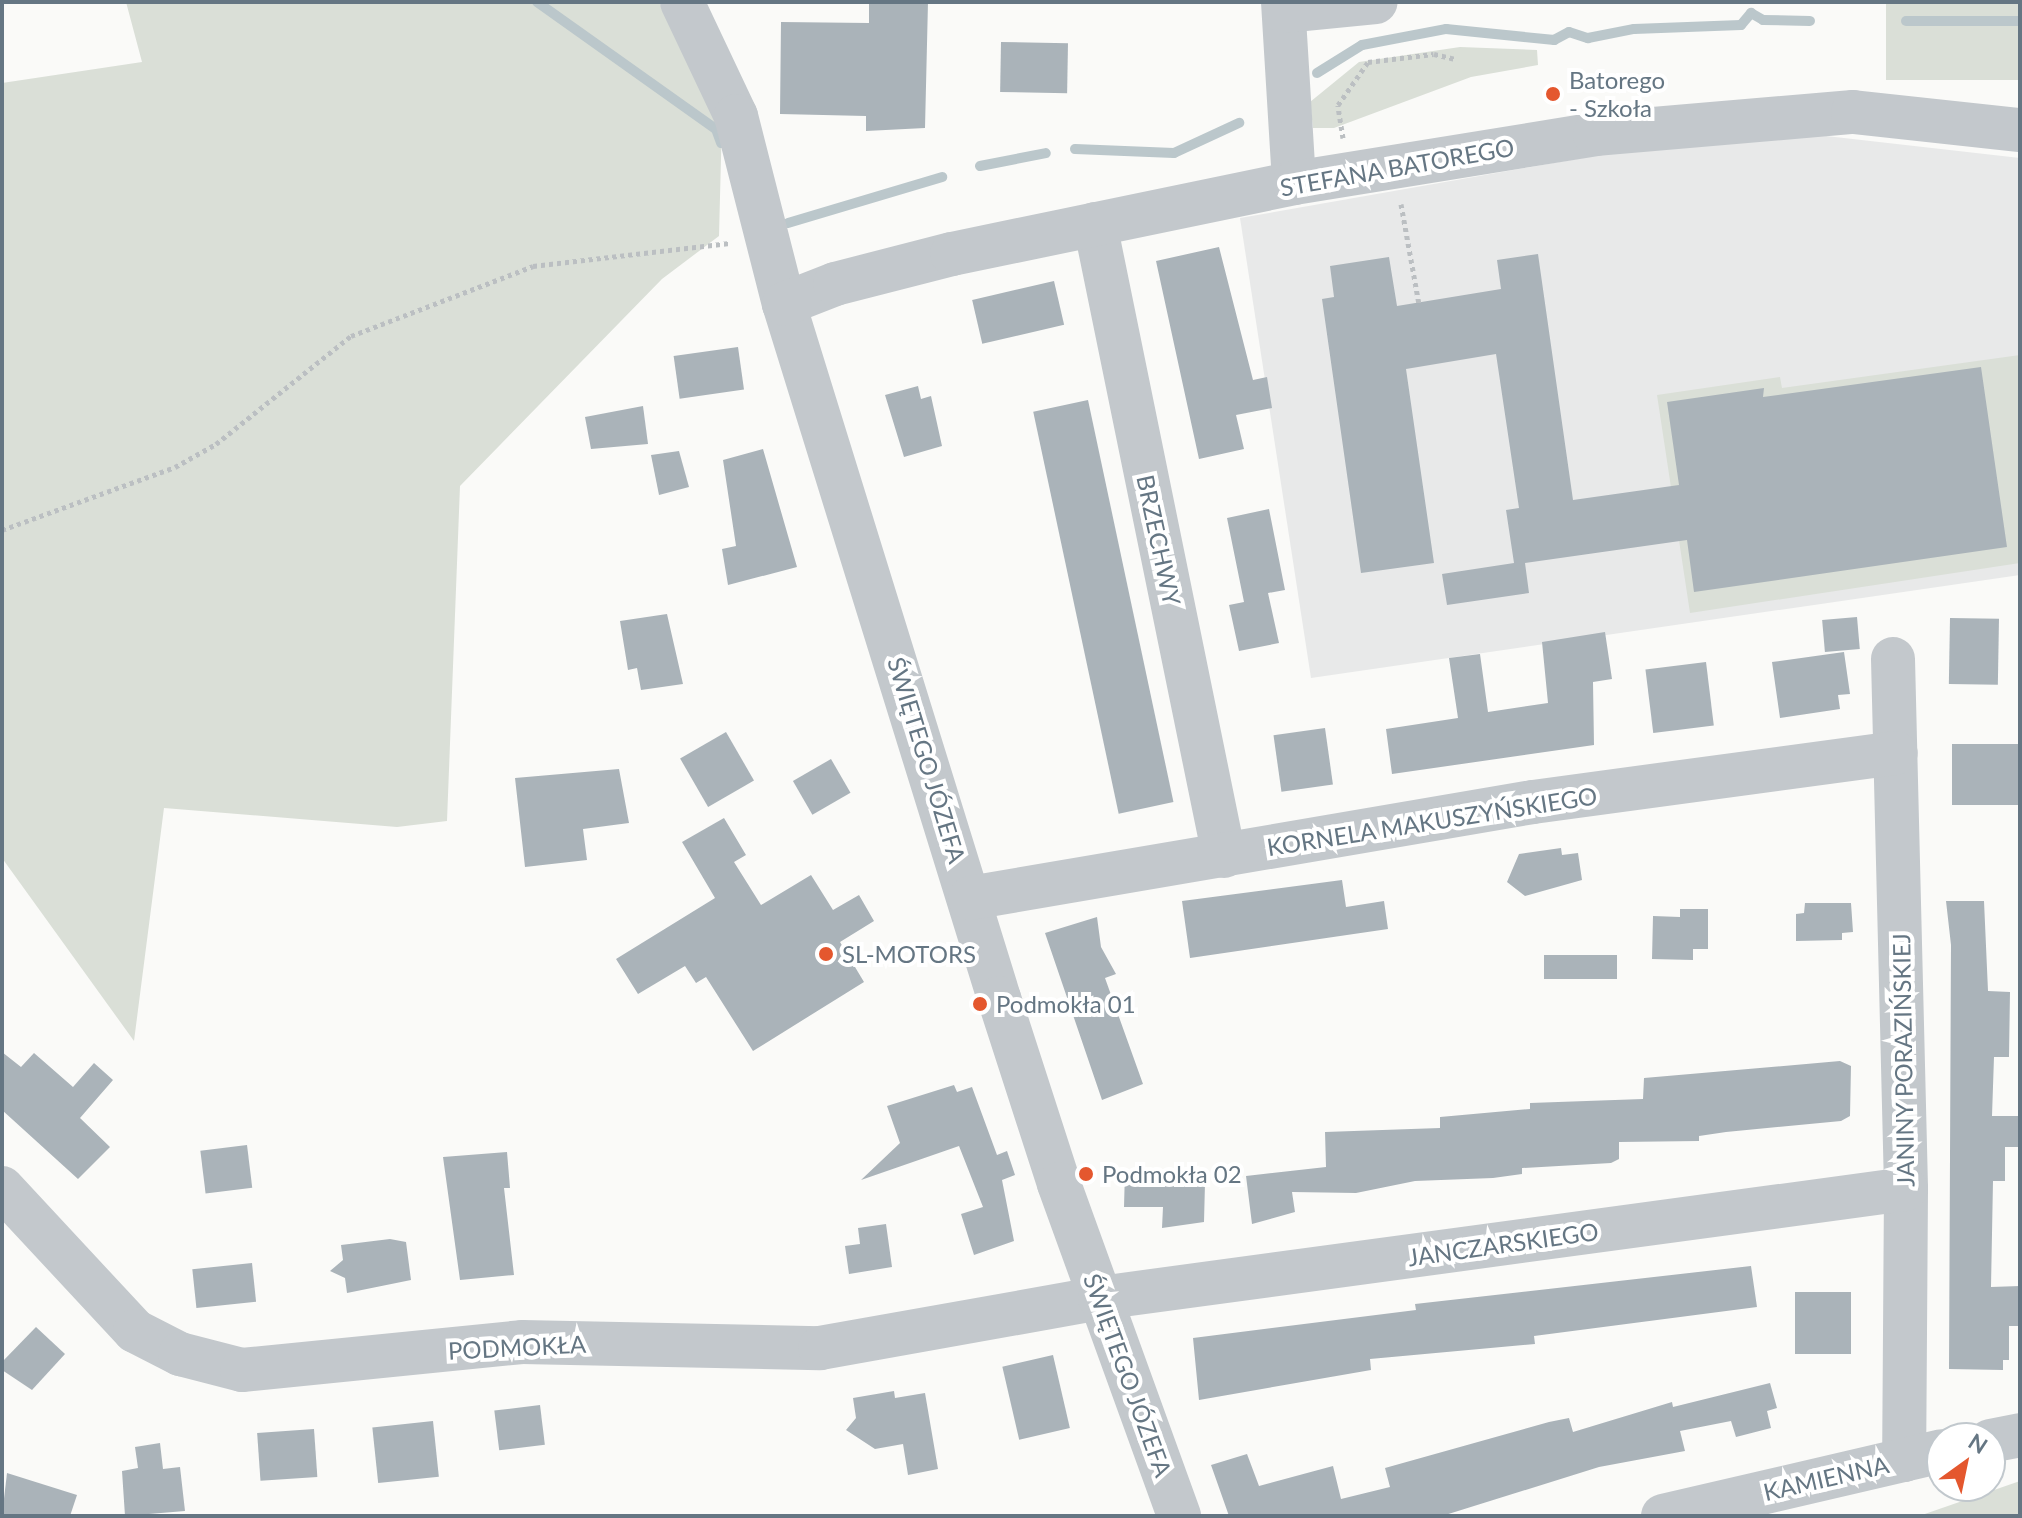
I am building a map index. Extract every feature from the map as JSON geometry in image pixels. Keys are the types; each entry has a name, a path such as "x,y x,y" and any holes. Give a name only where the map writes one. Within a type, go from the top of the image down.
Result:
{"street":[{"name":"ŚWIĘTEGO JÓZEFA","path":"682,2 736,116 784,304 970,898 1100,1298 1179,1516"},
{"path":"1294,183 1284,7 1376,2"},
{"name":"STEFANA BATOREGO","path":"784,304 835,284 1095,224 1294,183 1739,118 1853,112 2020,130"},
{"name":"BRZECHWY","path":"1095,224 1224,856"},
{"name":"JANINY PORAZIŃSKIEJ","path":"1893,659 1906,1189 1923,1456"},
{"name":"KORNELA MAKUSZYŃSKIEGO","path":"970,898 1533,802 1896,753"},
{"name":"PODMOKŁA","path":"2,1188 135,1331 180,1354 242,1370 522,1342 820,1348 1100,1298"},
{"name":"JANCZARSKIEGO","path":"1100,1298 1906,1189"},
{"name":"KAMIENNA","path":"1663,1516 1923,1456"}],"path":[{"path":"1350,174 1338,105 1360,69 1379,59 1434,54 1455,59"},
{"path":"1395,168 1419,304"},
{"path":"2,530 175,467 216,444 351,336 533,266 767,241"}],"shaded area":[{"path":"126,2 659,2 722,119 719,236 662,279 460,486 447,821 397,827 164,808 134,1041 2,858 2,83 142,62"},
{"path":"1886,2 2020,2 2020,80 1886,80"},
{"path":"1460,47 1537,50 1538,65 1471,77 1334,128 1313,128 1310,102 1359,62"},
{"path":"1791,132 2020,158 2020,575 1311,678 1240,218 1599,155"},
{"path":"2020,355 2020,563 1690,613 1657,395 1780,377 1782,388"},
{"path":"2020,1481 2020,1516 1919,1516 1959,1502 2006,1502 2006,1486"}],"building":[{"path":"869,2 928,2 925,128 866,131 866,116 780,114 781,22 869,23"},
{"path":"1001,42 1068,43 1067,93 1000,92"},
{"path":"1219,247 1253,380 1267,377 1272,408 1236,415 1244,449 1199,459 1156,261"},
{"path":"1538,254 1573,500 1679,485 1667,402 1764,388 1763,397 1981,367 2007,547 1694,592 1687,540 1525,563 1529,593 1447,605 1442,574 1514,563 1506,510 1519,508 1496,354 1406,369 1434,563 1361,573 1322,299 1334,297 1330,266 1389,257 1397,306 1501,289 1497,260"},
{"path":"1054,281 1064,325 982,344 972,300"},
{"path":"738,347 744,390 680,399 674,356"},
{"path":"918,386 921,399 931,396 942,446 904,457 885,395"},
{"path":"1088,400 1173,802 1119,814 1033,412"},
{"path":"643,406 648,444 591,449 585,417"},
{"path":"763,449 797,567 728,585 722,549 736,546 723,460"},
{"path":"679,451 689,487 659,495 651,455"},
{"path":"1269,509 1285,590 1268,593 1279,643 1239,651 1229,605 1244,602 1227,518"},
{"path":"667,614 683,684 641,690 637,668 628,670 620,621"},
{"path":"1857,617 1860,649 1825,652 1822,620"},
{"path":"1950,618 1999,619 1998,685 1949,684"},
{"path":"1605,632 1612,679 1593,682 1594,745 1392,774 1386,729 1458,718 1449,658 1480,654 1488,712 1548,703 1542,642"},
{"path":"1844,652 1850,694 1838,695 1840,709 1780,718 1772,662"},
{"path":"1706,662 1714,726 1653,733 1645,669"},
{"path":"1325,728 1333,784 1281,792 1274,735"},
{"path":"726,732 754,780 708,807 680,758"},
{"path":"1952,744 2020,744 2020,805 1952,805"},
{"path":"831,759 850,793 812,815 793,781"},
{"path":"619,769 629,823 583,829 587,860 525,867 515,778"},
{"path":"724,818 746,855 734,862 761,905 811,875 833,910 859,895 874,921 840,942 864,982 753,1051 706,977 696,983 685,966 638,994 616,959 715,898 682,842"},
{"path":"1561,848 1562,855 1578,853 1582,880 1525,896 1507,882 1519,854"},
{"path":"1342,880 1346,907 1384,901 1388,929 1190,958 1182,901"},
{"path":"1946,901 1984,901 1988,991 2010,992 2009,1057 1994,1057 1992,1116 2020,1116 2020,1147 2005,1147 2005,1181 1993,1181 1991,1287 2020,1286 2020,1326 2009,1326 2009,1360 2003,1360 2003,1370 1949,1369 1951,945"},
{"path":"1805,903 1851,903 1853,932 1842,933 1842,940 1796,941 1796,914 1804,913"},
{"path":"1680,909 1708,909 1708,949 1693,949 1693,960 1652,959 1653,916 1680,917"},
{"path":"1097,917 1101,947 1116,974 1105,978 1143,1084 1102,1100 1045,933"},
{"path":"1544,955 1617,955 1617,979 1544,979"},
{"path":"2,1052 21,1067 34,1053 73,1087 94,1063 113,1080 80,1118 110,1147 78,1179 2,1110"},
{"path":"1840,1061 1851,1066 1850,1116 1841,1121 1726,1132 1699,1136 1699,1141 1619,1142 1619,1159 1611,1163 1522,1168 1522,1174 1415,1181 1356,1193 1292,1192 1295,1212 1252,1224 1246,1176 1326,1167 1325,1132 1440,1128 1440,1117 1530,1109 1530,1103 1643,1099 1644,1078"},
{"path":"954,1085 957,1092 972,1087 997,1155 1007,1151 1015,1175 1002,1180 1014,1241 974,1255 961,1214 983,1207 959,1146 861,1180 900,1143 887,1106"},
{"path":"247,1145 252,1188 206,1193 200,1151"},
{"path":"507,1152 510,1188 504,1188 514,1275 460,1280 443,1157"},
{"path":"1125,1170 1170,1171 1170,1182 1205,1183 1204,1222 1162,1228 1163,1207 1124,1207"},
{"path":"886,1224 892,1267 849,1274 845,1246 860,1244 858,1228"},
{"path":"390,1239 406,1242 411,1280 347,1293 345,1278 330,1271 343,1260 341,1245"},
{"path":"252,1263 256,1302 196,1308 192,1269"},
{"path":"1751,1266 1757,1307 1534,1336 1535,1344 1370,1359 1371,1370 1199,1400 1193,1338 1416,1310 1415,1304"},
{"path":"1795,1292 1851,1292 1851,1354 1795,1354"},
{"path":"36,1327 65,1354 32,1390 2,1370 2,1362"},
{"path":"1053,1355 1070,1428 1019,1440 1002,1367"},
{"path":"1770,1383 1777,1408 1767,1411 1771,1428 1736,1437 1731,1421 1680,1431 1685,1451 1599,1467 1442,1516 1229,1516 1211,1465 1247,1454 1259,1486 1333,1466 1341,1499 1390,1487 1385,1468 1549,1422 1569,1418 1573,1432 1672,1402 1673,1407"},
{"path":"894,1391 895,1398 925,1393 938,1469 908,1475 903,1444 875,1449 846,1430 856,1418 853,1398"},
{"path":"540,1405 545,1445 499,1450 494,1411"},
{"path":"433,1421 439,1477 378,1483 372,1427"},
{"path":"314,1429 317,1477 260,1481 257,1433"},
{"path":"160,1443 163,1469 180,1467 185,1511 125,1516 122,1471 138,1468 135,1447"},
{"path":"7,1473 77,1495 70,1516 2,1516"}],"waterway":[{"path":"537,2 716,129 721,143"},
{"path":"1317,73 1362,45 1446,29 1554,40 1569,32 1588,38 1634,29 1741,25 1751,13 1763,20 1810,21"},
{"path":"1906,21 2020,21"},
{"path":"1075,149 1174,153 1239,123"},
{"path":"980,166 1046,153"},
{"path":"788,223 942,177"}],"place":[{"name":"Batorego - Szkoła","path":"1553,94"},
{"name":"SL-MOTORS","path":"826,954"},
{"name":"Podmokła 01","path":"980,1004"},
{"name":"Podmokła 02","path":"1086,1174"}]}
